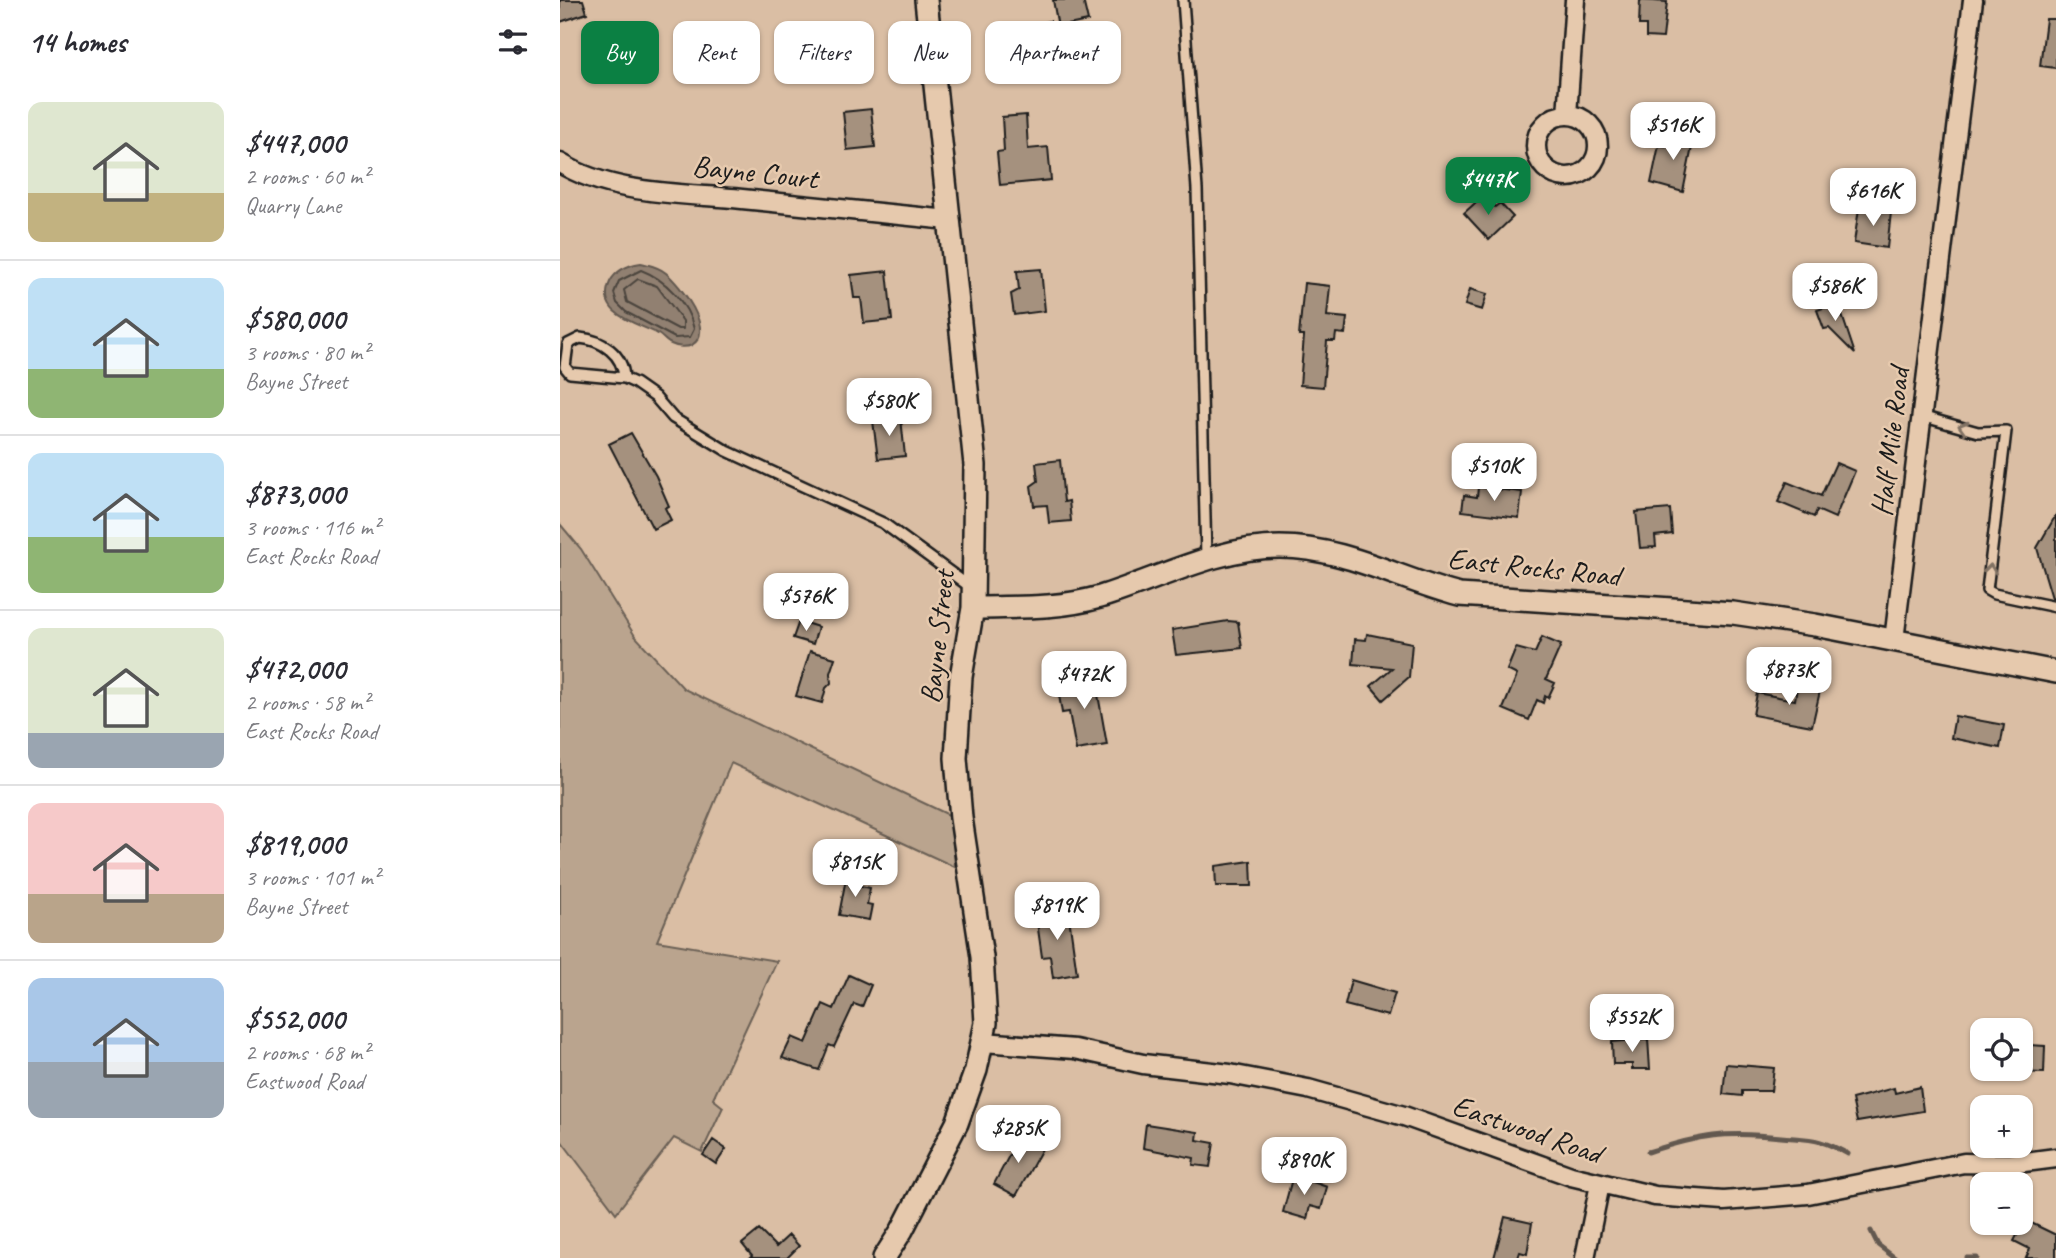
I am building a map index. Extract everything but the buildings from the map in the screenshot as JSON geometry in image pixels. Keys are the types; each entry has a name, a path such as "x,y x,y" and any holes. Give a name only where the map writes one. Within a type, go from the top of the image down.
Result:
{"street":[{"name":"Bayne Street","path":"884,1258 908,1220 957,1123 968,1097 983,1042 985,979 961,818 956,758 961,677 974,599 975,465 926,0"},
{"path":"1567,115 1575,0"},
{"name":"Half Mile Road","path":"1894,640 1973,0"},
{"name":"Bayne Court","path":"560,163 606,183 659,191 949,220"},
{"name":"East Rocks Road","path":"974,599 1025,609 1072,604 1206,559 1276,547 1300,547 1348,555 1433,588 1459,595 1733,613 1894,640 2056,672"},
{"name":"Eastwood Road","path":"983,1042 1075,1049 1143,1064 1230,1074 1308,1089 1404,1116 1600,1184 1655,1196 1724,1201 1808,1194 1964,1163 2009,1164 2034,1158 2056,1158"},
{"path":"1585,1258 1600,1184"}],"lane":[{"path":"1184,0 1197,189 1206,559"},
{"path":"624,378 624,369 616,355 605,346 580,338 568,344 565,367 570,373 624,378 655,397 673,418 727,451 883,523 974,599"},
{"path":"1921,416 1979,432 2006,431 1987,590 2056,607"}],"shaded area":[{"path":"560,524 581,549 635,636 684,689 951,816 955,867 731,763 657,941 777,961 713,1099 723,1107 702,1152 674,1138 616,1213 560,1139"}],"water":[{"path":"641,263 663,271 687,297 700,329 698,338 692,345 682,347 669,343 658,334 621,316 608,302 610,282 616,274"}],"waterway":[{"path":"1648,1152 1698,1138 1744,1134 1816,1141 1848,1154"},
{"path":"1871,1231 1878,1245 1895,1258"},
{"path":"1967,1258 1977,1258"}]}
